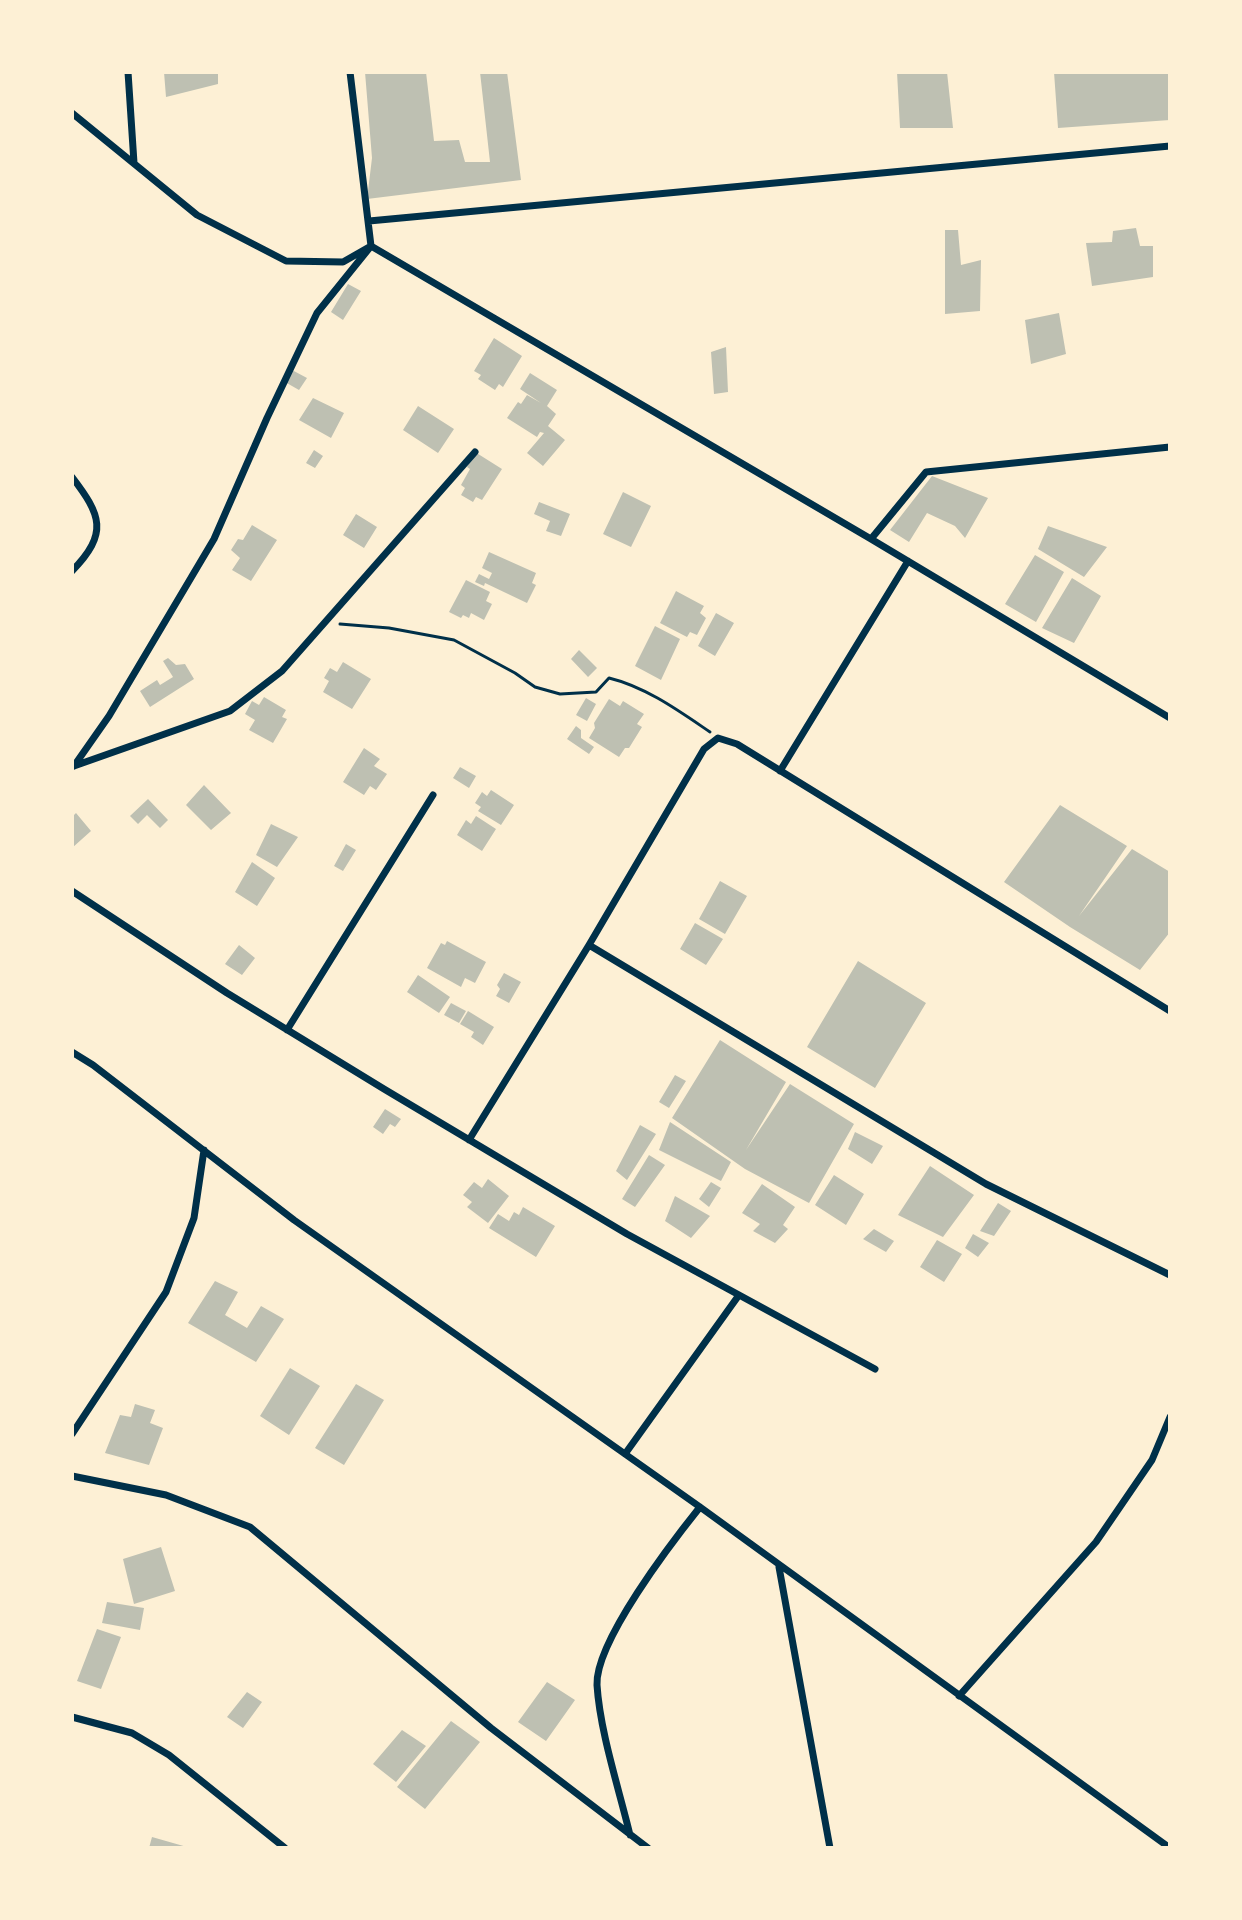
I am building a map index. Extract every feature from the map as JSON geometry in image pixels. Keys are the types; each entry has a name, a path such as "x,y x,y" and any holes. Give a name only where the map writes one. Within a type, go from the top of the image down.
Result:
{"street":[{"path":"128,72 134,163"},
{"path":"73,766 109,716 214,539 317,313 371,246 350,72"},
{"path":"72,113 197,215 286,261 343,262 371,246"},
{"path":"369,221 1170,146"},
{"path":"371,246 1170,718"},
{"path":"871,539 926,472 1170,447"},
{"path":"73,766 230,711 282,671 475,452"},
{"path":"72,477 95,506 97,535 85,558 72,571"},
{"path":"780,771 908,561"},
{"path":"469,1140 589,945 704,749 718,738 737,744 1170,1011"},
{"path":"287,1030 433,795"},
{"path":"72,891 287,1030 469,1140 627,1234 875,1369"},
{"path":"589,945 986,1184 1170,1275"},
{"path":"72,1052 294,1220 700,1507 1170,1848"},
{"path":"72,1434 166,1292 194,1218 204,1150"},
{"path":"625,1454 739,1295"},
{"path":"959,1696 1096,1542 1152,1460 1170,1417"},
{"path":"72,1476 166,1495 250,1527 478,1718 648,1848"},
{"path":"630,1835 597,1683 607,1647 655,1563 700,1507"},
{"path":"779,1567 830,1848"},
{"path":"72,1717 132,1733 169,1755 285,1848"}],"path":[{"path":"325,622 389,628 454,640 535,687 560,694 596,692 609,678 627,683 718,738"}],"building":[{"path":"164,72 218,72 218,84 166,97"},
{"path":"365,72 426,72 434,141 459,140 465,162 490,162 480,72 507,72 521,180 367,199 372,158"},
{"path":"897,72 947,72 953,128 900,128"},
{"path":"1054,72 1170,72 1170,120 1058,128"},
{"path":"1136,228 1140,246 1153,246 1153,277 1092,286 1086,243 1112,242 1113,231"},
{"path":"945,230 958,230 961,265 981,260 980,311 945,314"},
{"path":"348,284 361,291 343,320 331,312"},
{"path":"1059,313 1066,354 1031,364 1025,320"},
{"path":"494,338 522,356 503,387 499,384 495,390 478,379 481,375 474,371"},
{"path":"726,347 728,392 714,394 711,352"},
{"path":"292,370 307,378 299,390 285,382"},
{"path":"530,373 557,390 547,406 556,414 548,426 565,440 543,466 527,453 544,433 540,432 537,437 507,418 527,395 541,403 520,389"},
{"path":"313,398 344,413 331,438 299,420"},
{"path":"418,406 454,429 438,453 403,430"},
{"path":"314,450 323,456 315,468 306,463"},
{"path":"475,452 502,469 482,500 476,497 473,502 461,495 465,488 461,485"},
{"path":"932,476 988,498 965,538 955,526 927,513 909,542 890,530"},
{"path":"623,492 651,506 631,547 603,534"},
{"path":"539,502 570,514 561,536 546,531 550,521 534,514"},
{"path":"356,514 377,527 364,548 343,535"},
{"path":"252,525 277,540 251,581 232,570 240,558 231,550 238,539 243,540"},
{"path":"1048,526 1107,547 1084,577 1038,549"},
{"path":"489,552 536,573 532,583 536,585 527,603 485,583 484,586 475,582 479,574 489,579 492,573 482,568"},
{"path":"1035,555 1064,572 1036,622 1005,604"},
{"path":"1072,578 1101,596 1074,643 1042,628"},
{"path":"466,580 490,592 486,601 492,604 484,620 471,613 469,618 463,615 461,618 449,612"},
{"path":"676,591 704,606 700,613 706,618 697,635 690,632 687,637 660,623"},
{"path":"716,613 734,623 715,656 698,646"},
{"path":"655,626 680,639 661,680 635,666"},
{"path":"579,650 597,668 588,677 571,659"},
{"path":"168,658 176,665 185,664 194,679 150,707 140,691 157,680 160,685 173,677 163,661"},
{"path":"343,662 371,679 352,709 323,692 329,681 324,678 330,668 337,672"},
{"path":"264,697 286,710 282,717 287,719 273,743 249,730 255,720 245,714 252,701 259,705"},
{"path":"586,698 596,704 587,721 576,715"},
{"path":"609,699 620,706 623,701 644,714 637,724 642,727 629,748 625,748 619,757 589,738"},
{"path":"576,726 581,730 581,738 594,747 589,754 567,739"},
{"path":"364,748 380,759 374,766 387,774 376,790 370,786 364,795 343,782"},
{"path":"460,767 476,776 469,788 453,778"},
{"path":"204,785 231,813 211,830 186,805"},
{"path":"491,790 514,805 501,825 478,811 481,807 475,803 482,792 487,796"},
{"path":"148,799 168,820 160,828 147,815 138,824 130,816"},
{"path":"1060,805 1127,846 1079,916 1132,849 1170,872 1170,932 1140,970 1004,882"},
{"path":"76,813 91,831 72,848 72,817"},
{"path":"476,816 496,829 482,851 457,835 466,820 471,824"},
{"path":"271,824 298,837 277,867 256,855"},
{"path":"346,844 356,850 343,871 334,866"},
{"path":"252,862 275,878 257,906 235,892"},
{"path":"720,881 747,896 725,934 699,919"},
{"path":"695,923 723,939 706,965 680,949"},
{"path":"447,941 486,962 475,983 465,978 461,987 427,968 441,943 445,945"},
{"path":"239,945 255,958 242,975 225,964"},
{"path":"858,961 926,1003 875,1088 807,1047"},
{"path":"504,973 521,982 509,1003 496,996 500,989 497,985"},
{"path":"418,975 450,997 439,1013 407,992"},
{"path":"451,1003 466,1011 459,1023 444,1015"},
{"path":"468,1011 494,1027 483,1045 471,1037 474,1032 460,1024"},
{"path":"720,1040 786,1082 746,1150 790,1084 854,1124 809,1203 745,1169 672,1118"},
{"path":"675,1075 686,1081 669,1108 659,1102"},
{"path":"385,1109 401,1119 395,1127 390,1124 383,1134 373,1127"},
{"path":"670,1122 731,1162 721,1181 659,1150"},
{"path":"640,1125 656,1134 627,1180 616,1171"},
{"path":"855,1132 883,1146 872,1164 848,1149"},
{"path":"649,1155 665,1165 635,1207 622,1199"},
{"path":"930,1166 974,1195 943,1237 898,1215"},
{"path":"834,1175 864,1194 846,1225 815,1205"},
{"path":"488,1179 509,1196 488,1223 467,1207 472,1202 463,1195 474,1182 482,1188"},
{"path":"711,1182 721,1188 709,1207 699,1199"},
{"path":"762,1184 795,1207 783,1225 788,1229 775,1243 753,1231 760,1224 742,1213"},
{"path":"675,1196 710,1216 691,1238 665,1221"},
{"path":"998,1203 1011,1211 994,1236 980,1231"},
{"path":"523,1207 555,1226 536,1257 489,1228 498,1214 509,1221 514,1212 519,1215"},
{"path":"874,1229 894,1241 886,1252 863,1239"},
{"path":"973,1234 989,1243 978,1257 965,1248"},
{"path":"937,1240 962,1254 944,1282 920,1267"},
{"path":"215,1281 238,1292 225,1315 247,1328 261,1306 284,1319 256,1362 188,1323"},
{"path":"290,1368 320,1386 289,1435 260,1416"},
{"path":"356,1384 384,1400 344,1465 315,1448"},
{"path":"135,1404 155,1410 150,1423 163,1428 149,1465 105,1453 120,1415 131,1417"},
{"path":"161,1547 175,1591 134,1604 123,1559"},
{"path":"107,1602 144,1608 140,1630 102,1623"},
{"path":"97,1629 121,1637 101,1689 77,1681"},
{"path":"547,1682 575,1700 546,1741 518,1722"},
{"path":"247,1692 262,1702 243,1728 227,1717"},
{"path":"451,1721 480,1742 425,1809 397,1787"},
{"path":"402,1730 426,1746 396,1782 373,1764"},
{"path":"152,1837 187,1847 187,1848 149,1848"}]}
